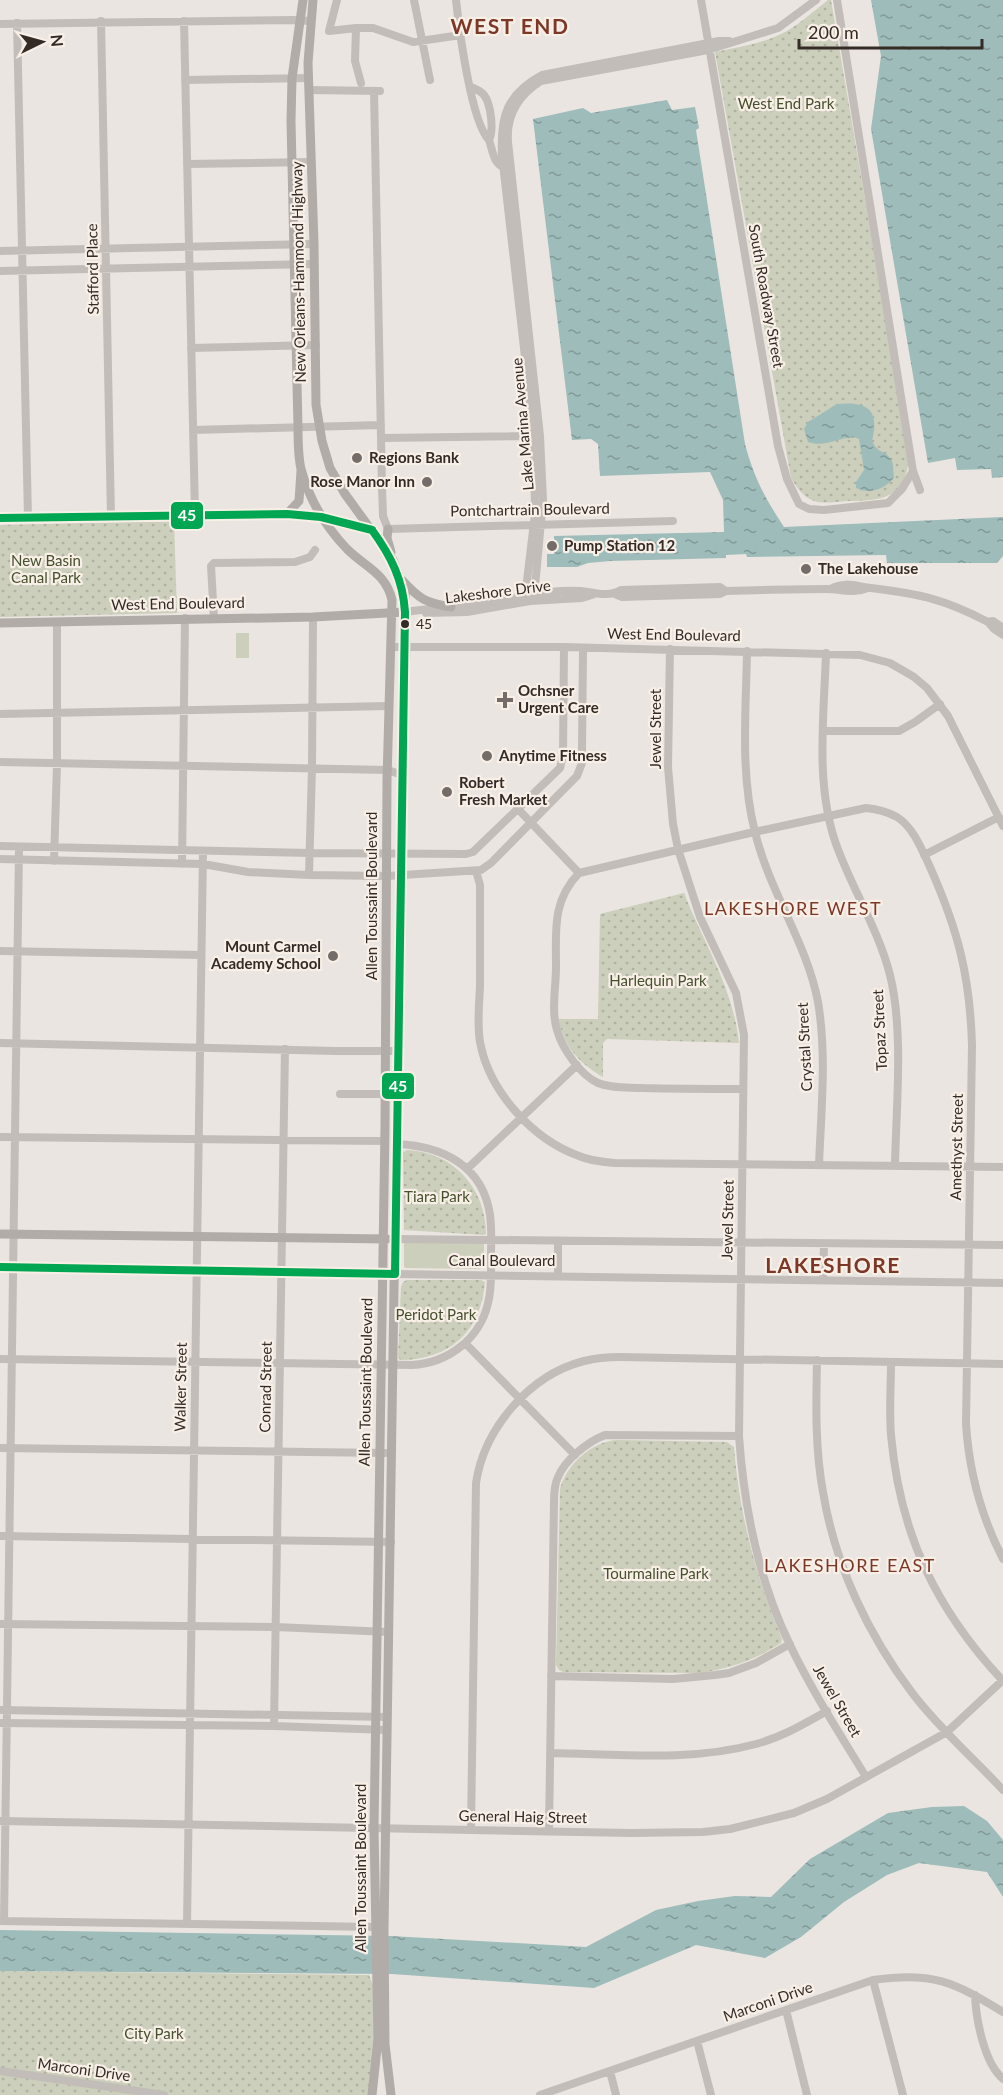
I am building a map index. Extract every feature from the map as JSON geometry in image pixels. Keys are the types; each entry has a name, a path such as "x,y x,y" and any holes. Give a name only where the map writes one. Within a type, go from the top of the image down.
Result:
{"main road":[{"name":"New Orleans-Hammond Highway","path":"303,0 309,78 316,405 330,468 345,494 372,530"},
{"name":"New Orleans-Hammond Highway","path":"313,0 292,78 292,244 301,469 321,517"},
{"path":"287,514 299,501 301,469"},
{"path":"0,518 287,514 321,517 372,530"},
{"name":"Allen Toussaint Boulevard","path":"321,517 359,561 383,579 389,589 392,613 374,1828 374,1891 391,2095"},
{"path":"388,529 388,544 393,560"},
{"name":"Allen Toussaint Boulevard","path":"372,530 393,560 402,580 405,592 406,648 402,775 385,1891 378,1929"},
{"path":"402,580 420,598 451,607"},
{"name":"Lakeshore Drive","path":"392,613 405,612"},
{"name":"West End Boulevard","path":"0,623 313,617 392,613"},
{"path":"385,1089 398,1084"},
{"path":"383,1186 396,1187"},
{"name":"Canal Boulevard","path":"0,1234 395,1239"},
{"name":"Canal Boulevard","path":"0,1267 395,1274"},
{"path":"381,1311 394,1312"},
{"path":"381,1410 393,1410"},
{"path":"374,1891 385,1891"},
{"name":"Allen Toussaint Boulevard","path":"372,2095 381,1981"}],"street":[{"path":"338,0 329,31 373,28 406,41 423,42 461,35"},
{"path":"414,0 430,80"},
{"name":"Lake Marina Avenue","path":"456,0 471,87 480,124 489,140 495,161 507,168"},
{"name":"South Roadway Street","path":"701,0 777,446 787,479 799,504 809,509 824,510 888,503 902,489 913,471"},
{"path":"708,47 778,28 816,0"},
{"path":"837,0 913,471 920,490"},
{"path":"0,24 101,21 306,21"},
{"name":"Stafford Place","path":"101,21 111,517"},
{"path":"184,21 195,514"},
{"path":"17,23 28,518"},
{"path":"356,28 355,61 361,83"},
{"name":"Lake Marina Avenue","path":"507,168 507,131 512,113 530,89 541,81 708,47"},
{"name":"Lake Marina Avenue","path":"530,597 537,525 537,436 507,168 501,142 503,118 512,100 523,86 542,75 708,47"},
{"path":"185,80 309,78"},
{"name":"Lake Marina Avenue","path":"471,87 486,96 491,124 489,140"},
{"path":"309,90 366,89 377,91 383,516 388,529"},
{"path":"187,164 311,162"},
{"path":"0,251 314,243"},
{"path":"0,271 314,264"},
{"path":"191,348 316,345"},
{"path":"193,430 381,425"},
{"path":"382,438 537,436"},
{"name":"Pontchartrain Boulevard","path":"388,529 673,521"},
{"path":"213,618 211,566 214,563 295,562 310,557 315,550"},
{"name":"Lakeshore Drive","path":"405,612 530,597 582,598 594,594 615,594 622,597 670,592 720,594 726,591 830,589 838,585 860,584 868,588 907,591 931,597 964,609 988,622 1003,635"},
{"name":"Lakeshore Drive","path":"405,612 446,614 467,612 530,597"},
{"path":"309,875 313,617"},
{"path":"182,864 185,618"},
{"name":"Lakeshore Drive","path":"988,622 993,621 1003,628"},
{"path":"54,861 57,622"},
{"name":"West End Boulevard","path":"392,647 564,647 826,653 860,655 890,663 927,688 940,704 1003,826"},
{"path":"0,846 310,853 466,854 472,852 557,772 562,763 564,647"},
{"path":"0,859 203,864 248,872 309,875 387,876 476,871 491,863 532,823 573,782 580,769 583,648"},
{"name":"Jewel Street","path":"670,649 668,767 673,824 678,849 700,917 736,993 744,1035 739,1436 742,1471 754,1540 770,1593 790,1644 866,1777"},
{"name":"Crystal Street","path":"747,651 746,771 754,832 768,874 808,966 818,1001 822,1045 819,1165"},
{"name":"Topaz Street","path":"826,653 824,784 828,815 836,843 872,924 890,975 897,1034 895,1166"},
{"path":"824,731 899,731 906,729 940,704"},
{"path":"0,714 389,706"},
{"path":"0,762 388,770 402,775"},
{"name":"Amethyst Street","path":"579,873 866,808 898,818 918,841 943,897 954,930 965,969 969,998 972,1045 966,1424 972,1474 987,1523 1003,1559"},
{"path":"519,809 579,873 566,887 558,910 556,1029 572,1059 593,1080 617,1087 744,1089"},
{"path":"924,855 999,818"},
{"path":"19,847 9,1536 4,1624 2,1921 378,1929"},
{"name":"Walker Street","path":"187,1924 203,851"},
{"path":"476,871 480,885 481,1044 493,1078 522,1118 554,1144 586,1159 615,1162 1003,1167"},
{"path":"0,951 201,954"},
{"path":"0,1043 399,1051"},
{"name":"Conrad Street","path":"274,1726 285,1049"},
{"path":"467,1169 577,1065"},
{"path":"340,1094 385,1089"},
{"path":"0,1137 384,1142"},
{"path":"0,1359 418,1365 450,1355 474,1333 484,1316 489,1297 491,1220 486,1199 480,1186 467,1169 450,1156 423,1146 397,1144"},
{"name":"Canal Boulevard","path":"395,1239 1003,1245"},
{"path":"558,1241 558,1276"},
{"path":"823,1280 824,1244"},
{"name":"Canal Boulevard","path":"395,1274 1003,1283"},
{"path":"465,1343 575,1455"},
{"path":"471,1829 476,1484 478,1470 489,1440 520,1399 554,1373 591,1359 620,1357 1003,1364"},
{"path":"817,1360 817,1435 823,1491 828,1517 844,1569 864,1617 913,1694 1003,1790"},
{"path":"891,1362 891,1424 894,1462 913,1542 944,1605 978,1654 1003,1681"},
{"path":"549,1831 555,1487 558,1477 575,1455 596,1438 605,1435 739,1436"},
{"path":"0,1448 392,1453"},
{"path":"0,1536 192,1537 390,1542"},
{"path":"4,1624 191,1626 388,1632"},
{"path":"551,1676 673,1679 716,1675 729,1673 756,1663 790,1644"},
{"name":"General Haig Street","path":"2,1822 675,1833 730,1829 794,1813 827,1799 947,1732 1003,1681"},
{"path":"3,1710 387,1717"},
{"path":"550,1753 678,1755 720,1752 774,1738 827,1711"},
{"path":"3,1723 274,1726 387,1730"},
{"name":"Marconi Drive","path":"540,2095 873,1980 921,1977 946,1982 975,1995 1003,2012"},
{"path":"873,1980 903,2095"},
{"path":"975,1995 990,2062 1003,2079"},
{"path":"786,2010 807,2095"},
{"path":"697,2041 711,2095"},
{"name":"Marconi Drive","path":"0,2071 164,2095"},
{"path":"610,2071 616,2095"}],"green space":[{"name":"West End Park","path":"831,0 909,457 903,482 890,495 870,500 826,503 807,497 791,478 715,52 779,35"},
{"name":"New Basin Canal Park","path":"174,521 177,613 0,617 0,525"},
{"path":"236,633 249,633 249,658 236,658"},
{"name":"Harlequin Park","path":"684,893 731,1003 739,1043 607,1039 603,1043 603,1077 586,1066 574,1053 564,1038 558,1019 598,1019 600,914"},
{"name":"Tiara Park","path":"407,1150 424,1152 439,1158 452,1165 464,1176 480,1202 486,1234 404,1230 403,1152"},
{"path":"404,1242 484,1243 484,1264 480,1269 406,1268 404,1267"},
{"name":"Peridot Park","path":"407,1280 481,1280 485,1282 477,1315 459,1340 433,1355 400,1360 398,1357 401,1287"},
{"name":"Tourmaline Park","path":"617,1440 727,1442 734,1447 740,1498 750,1545 782,1639 781,1643 742,1663 699,1673 563,1672 559,1670 556,1665 560,1489 568,1471 581,1456 598,1445"},
{"name":"City Park","path":"0,1971 369,1975 377,1995 372,2095 0,2095"}],"water":[{"path":"871,0 1003,0 1003,477 992,478 991,469 957,470 955,458 928,463 871,129 881,56"},
{"path":"667,100 672,110 695,107 699,128 696,130 745,444 761,487 784,527 1003,517 1003,556 997,563 887,563 886,555 747,557 746,554 726,555 726,558 610,561 588,563 577,567 547,567 547,554 554,554 554,536 724,532 723,500 710,472 600,476 598,444 591,439 572,440 533,119 583,108 591,113"},
{"path":"837,404 863,406 872,414 874,430 872,441 890,458 893,467 894,478 881,488 866,491 856,488 856,482 864,470 859,439 848,438 822,444 808,442 804,429 808,422"},
{"path":"964,1806 987,1821 1003,1840 1003,1897 987,1872 919,1863 887,1875 844,1902 801,1937 765,1958 696,1945 594,1988 392,1974 0,1971 0,1930 391,1936 586,1947 656,1910 735,1896 771,1897 810,1859 888,1813 932,1807"}],"transit line":[{"name":"45","path":"0,518 287,514 321,517 372,530"},
{"name":"45","path":"372,530 395,569 402,589 405,612 395,1274"},
{"name":"45","path":"0,1267 395,1274"}],"place":[{"name":"Regions Bank","path":"357,458"},
{"name":"Rose Manor Inn","path":"427,482"},
{"name":"Pump Station 12","path":"552,546"},
{"name":"The Lakehouse","path":"806,569"},
{"name":"45","path":"405,624"},
{"name":"Ochsner Urgent Care","path":"505,700"},
{"name":"Anytime Fitness","path":"487,756"},
{"name":"Robert Fresh Market","path":"447,792"},
{"name":"Mount Carmel Academy School","path":"333,956"}],"district":[{"name":"WEST END","path":"510,27"},
{"name":"LAKESHORE WEST","path":"793,909"},
{"name":"LAKESHORE","path":"833,1266"},
{"name":"LAKESHORE EAST","path":"850,1566"}]}
